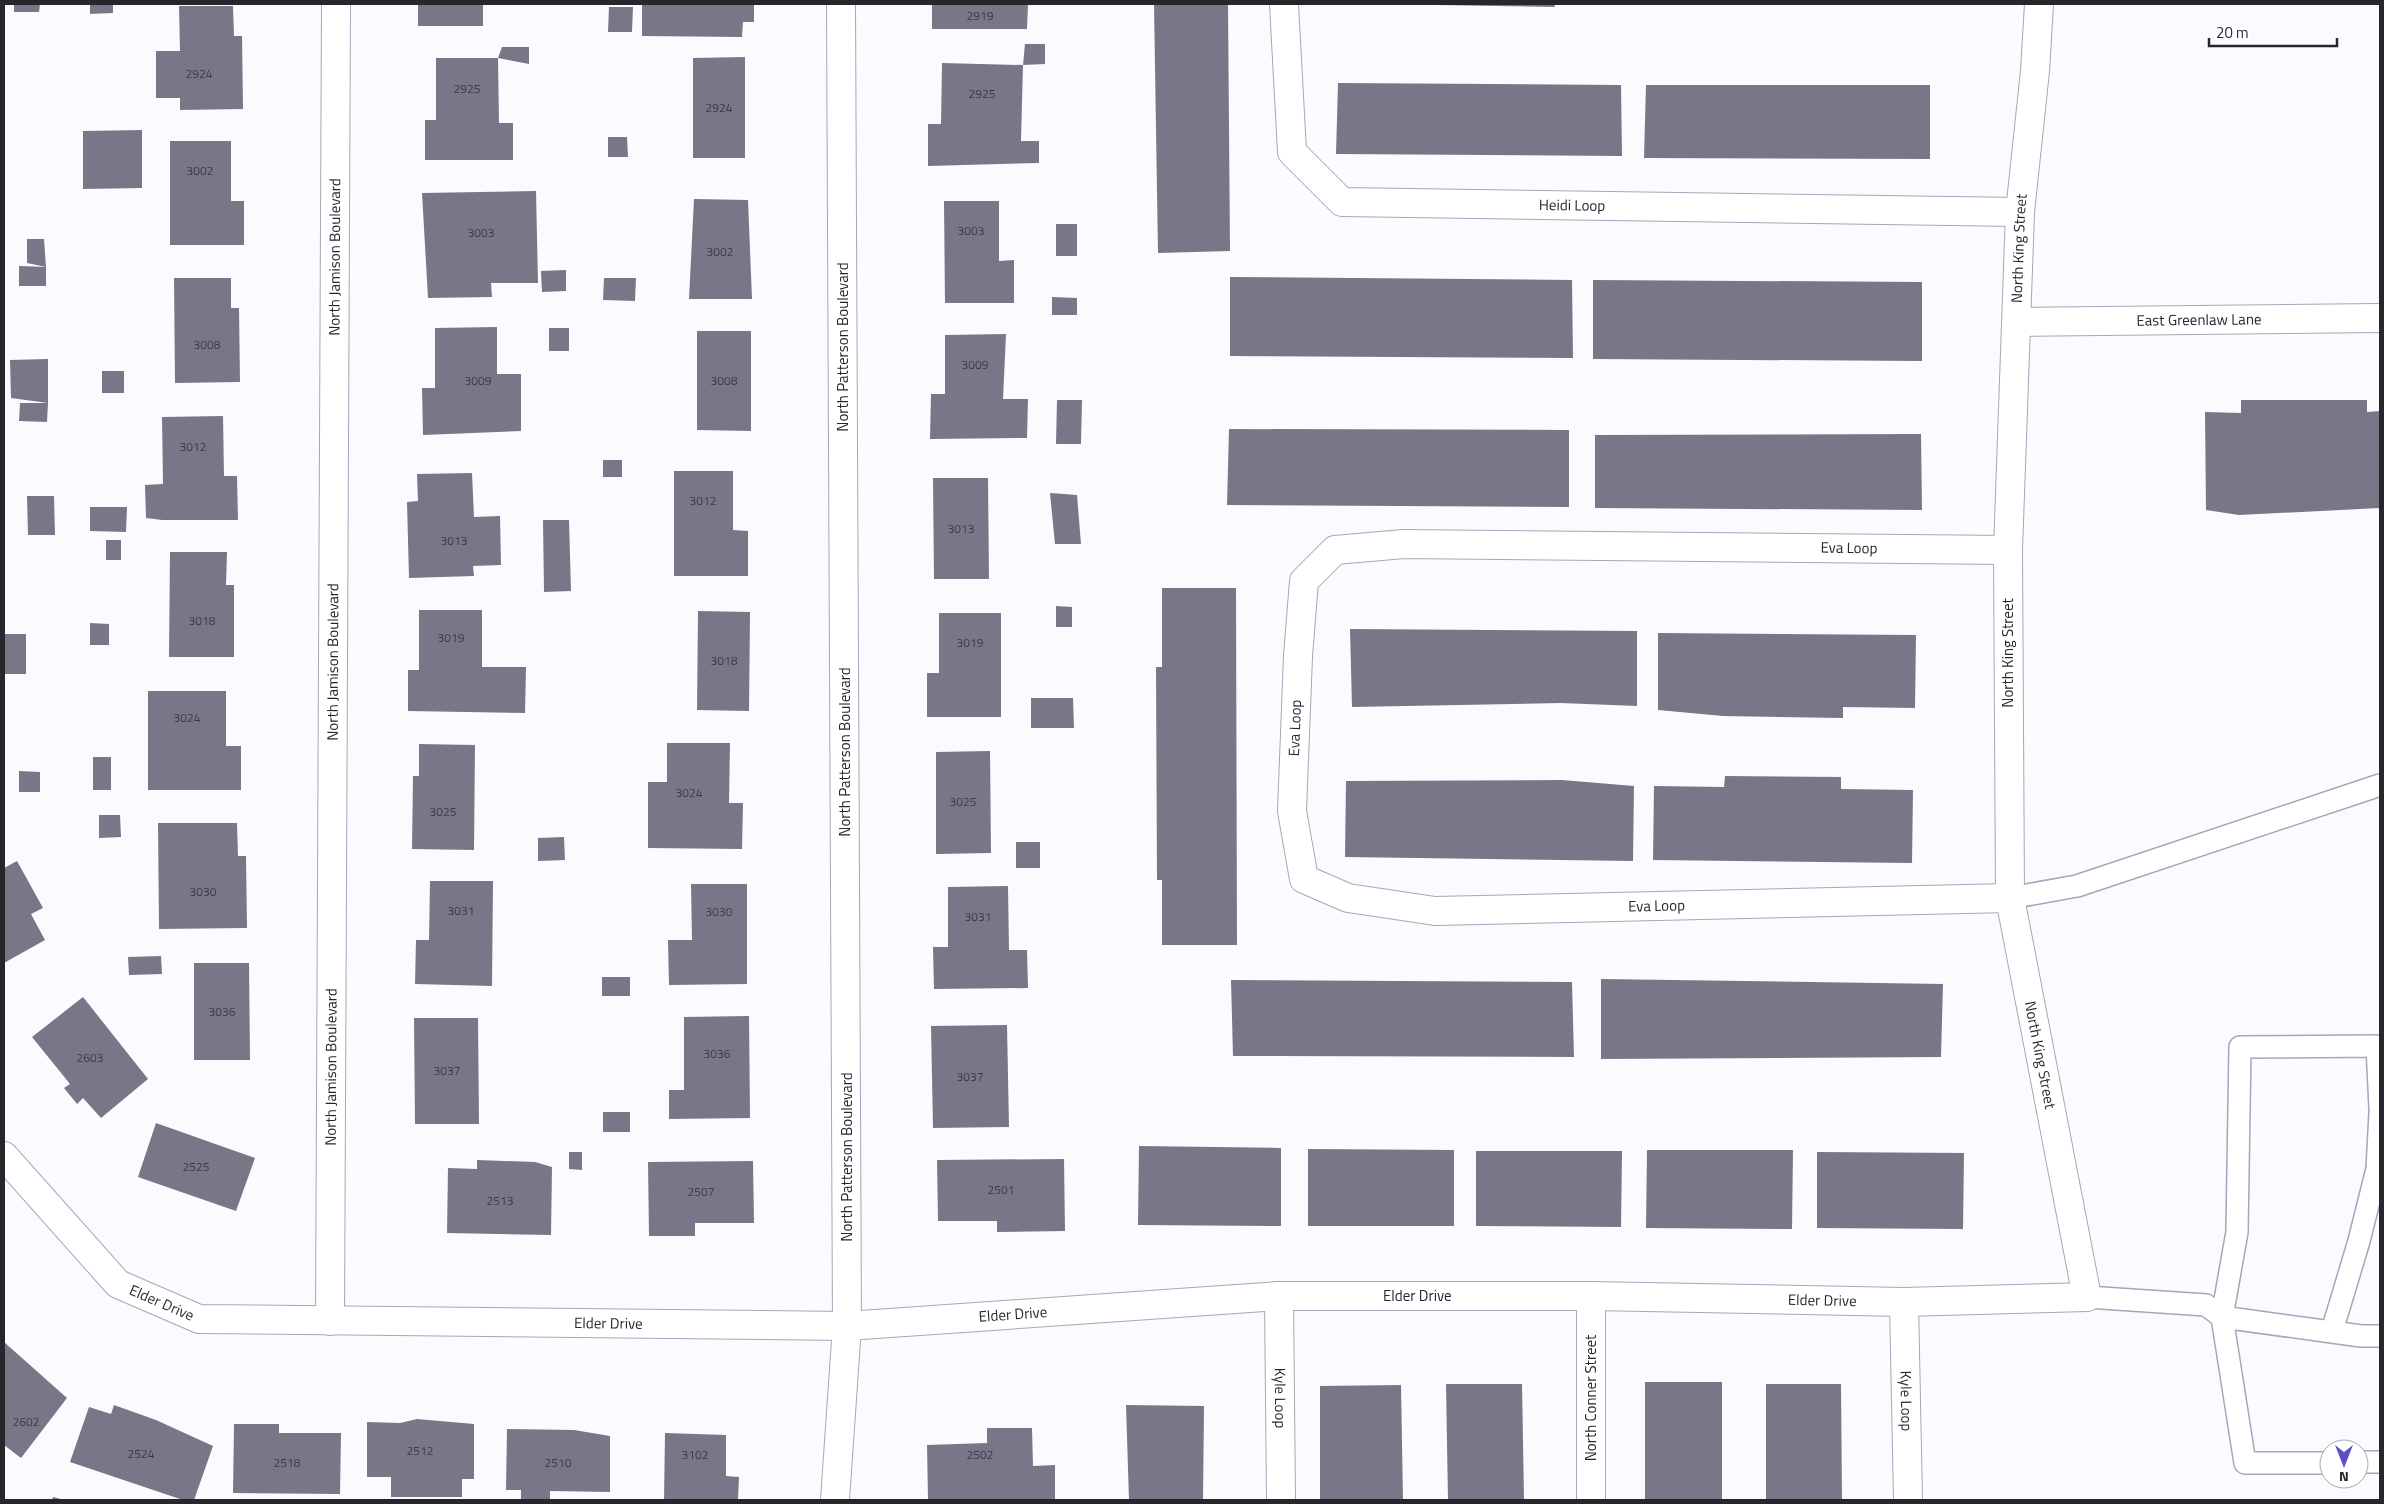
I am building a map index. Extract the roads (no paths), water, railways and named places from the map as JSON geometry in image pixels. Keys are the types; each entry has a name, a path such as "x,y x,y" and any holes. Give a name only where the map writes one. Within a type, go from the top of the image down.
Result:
{"street":[{"name":"North Jamison Boulevard","path":"330,1321 336,4"},
{"name":"North Patterson Boulevard","path":"835,1500 847,1326 841,4"},
{"name":"Heidi Loop","path":"1284,4 1292,152 1342,202 2020,212"},
{"name":"North King Street","path":"2039,4 2035,71 2020,212 2018,322 2008,550 2010,898 2087,1296"},
{"name":"East Greenlaw Lane","path":"2018,322 2380,318"},
{"name":"Eva Loop","path":"2008,550 1404,544 1335,550 1304,581 1298,656 1292,811 1304,879 1348,898 1435,910 2010,898"},
{"name":"Elder Drive","path":"4,1156 118,1284 199,1319 847,1326 1279,1296 1592,1296 1904,1302 2087,1296"},
{"name":"Kyle Loop","path":"1279,1296 1281,1500"},
{"name":"North Conner Street","path":"1592,1296 1592,1500"},
{"name":"Kyle Loop","path":"1904,1302 1908,1500"}],"lane":[{"path":"2010,898 2077,886 2380,784"},
{"path":"2319,1462 2245,1463 2222,1317 2237,1232 2240,1048 2377,1046 2380,1108"},
{"path":"2332,1331 2359,1241 2377,1169 2380,1113"},
{"path":"2087,1296 2206,1305 2222,1317 2380,1336"}]}
